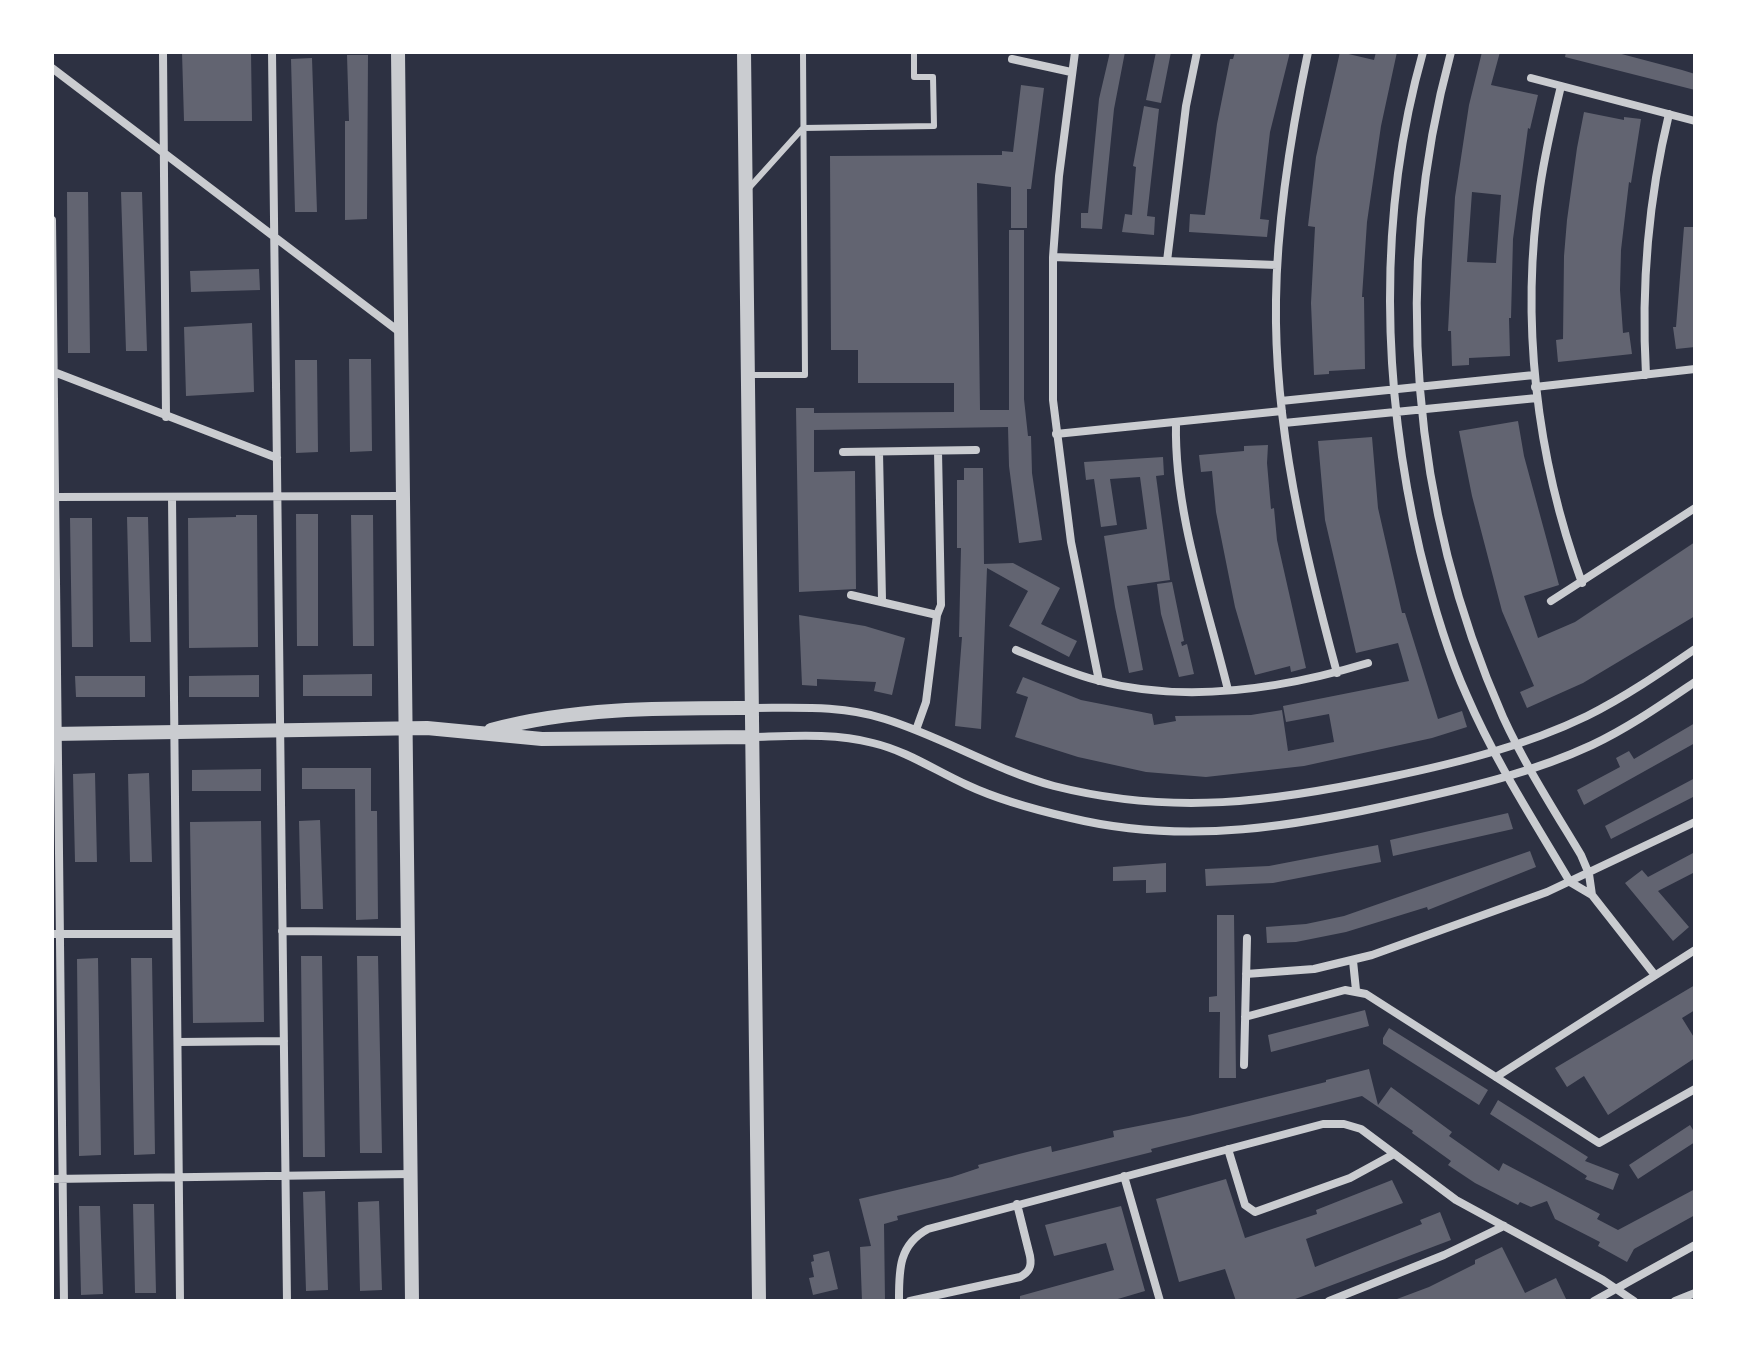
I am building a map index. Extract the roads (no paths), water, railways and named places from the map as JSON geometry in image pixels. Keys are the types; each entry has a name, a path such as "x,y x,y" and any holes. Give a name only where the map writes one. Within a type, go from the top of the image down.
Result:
{"street":[{"path":"163,52 166,417"},
{"path":"272,52 287,1301"},
{"path":"398,52 412,1301"},
{"path":"744,52 759,1301"},
{"path":"1075,52 1059,176 1053,257 1052,349 1056,434 1071,542 1099,681"},
{"path":"1167,261 1186,106 1197,52"},
{"path":"1308,52 1290,151 1277,265 1276,303 1281,406 1296,508 1337,673"},
{"path":"1423,52 1404,133 1391,294 1395,412 1406,489 1431,591 1466,695 1494,751 1570,882 1592,895 1654,974"},
{"path":"1451,52 1439,96 1423,185 1417,287 1419,387 1431,483 1449,564 1468,628 1516,744 1589,874 1592,895"},
{"path":"1012,59 1071,72"},
{"path":"52,68 401,333"},
{"path":"1531,78 1695,121"},
{"path":"1561,86 1540,187 1534,245 1532,336 1535,387 1561,520 1582,583"},
{"path":"1646,375 1646,250 1654,183 1669,114"},
{"path":"52,220 56,934 64,1301"},
{"path":"1053,257 1277,265"},
{"path":"1535,387 1695,369"},
{"path":"54,372 277,458"},
{"path":"1056,434 1176,423 1393,389 1534,375"},
{"path":"1284,423 1537,398"},
{"path":"1176,423 1178,477 1228,690"},
{"path":"843,452 976,450"},
{"path":"916,730 926,702 937,615 941,605 938,451"},
{"path":"879,452 882,600"},
{"path":"55,497 403,496"},
{"path":"172,497 180,1301"},
{"path":"1551,601 1695,508"},
{"path":"851,595 937,615"},
{"path":"483,732 534,718 592,712 752,708 846,710 886,719 992,765 1051,785 1109,798 1194,805 1301,795 1435,767 1494,751 1586,716 1695,649"},
{"path":"1016,650 1099,681 1186,692 1228,690 1337,673 1368,663"},
{"path":"55,734 406,728 542,739 830,736 875,743 908,755 972,787 1070,818 1146,831 1220,833 1298,824 1531,771 1628,726 1695,682"},
{"path":"1246,974 1314,969 1353,961 1476,919 1570,882 1695,822"},
{"path":"282,931 408,932"},
{"path":"56,934 176,934"},
{"path":"1244,1065 1247,938"},
{"path":"1496,1077 1695,950"},
{"path":"1353,961 1356,990"},
{"path":"1245,1017 1336,992 1356,990 1599,1143 1695,1089"},
{"path":"178,1042 284,1041"},
{"path":"899,1301 902,1257 906,1248 920,1234 940,1225 1335,1123 1361,1129 1456,1200 1616,1288 1634,1301"},
{"path":"1228,1149 1245,1205 1255,1212 1340,1182 1394,1154"},
{"path":"52,1179 411,1174"},
{"path":"1124,1176 1160,1301"},
{"path":"910,1301 1027,1273 1030,1256 1017,1204"},
{"path":"1329,1301 1444,1255 1504,1226"},
{"path":"1594,1301 1695,1245"},
{"path":"1675,1301 1695,1293"}],"lane":[{"path":"749,375 805,375 803,52"},
{"path":"747,190 803,128 934,126 933,77 914,77 914,52"}]}
